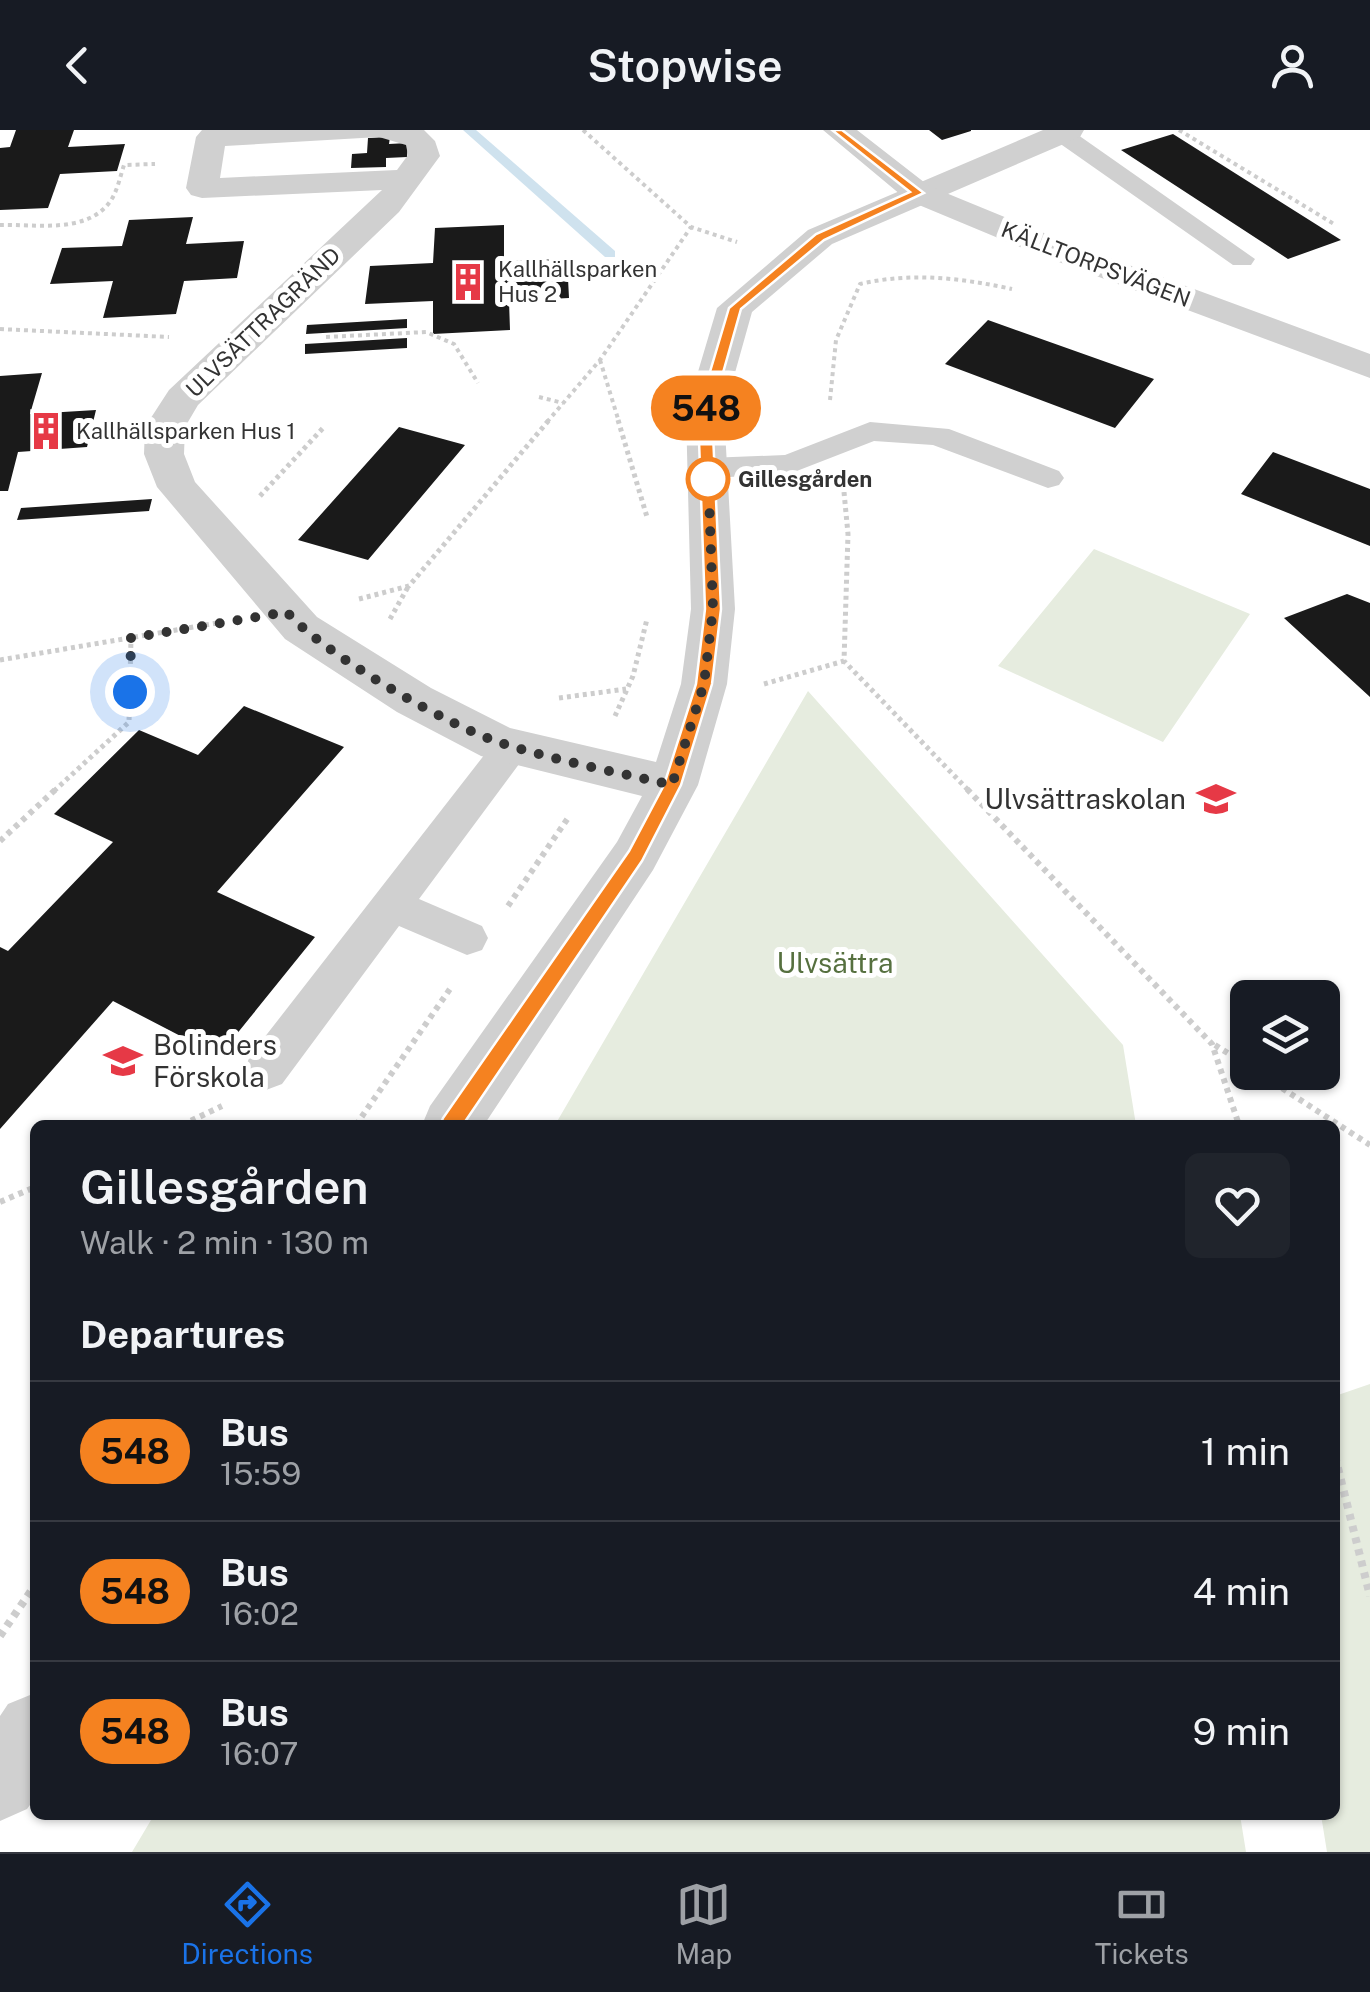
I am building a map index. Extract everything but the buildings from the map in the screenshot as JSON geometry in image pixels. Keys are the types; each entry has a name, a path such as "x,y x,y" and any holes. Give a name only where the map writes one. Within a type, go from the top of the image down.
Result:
{"street":[{"path":"372,130 211,137 202,188 408,179 424,156 420,141 404,131 386,130"},
{"name":"KÄLLTORPSVÄGEN","path":"838,130 918,193 1044,246 1370,368"},
{"path":"454,1120 636,856 672,785 704,684 713,609 705,412 735,308 820,237 1064,132"},
{"name":"ULVSÄTTRAGRÄND","path":"408,179 387,205 183,398 165,427 164,454 177,487 301,628 352,663 414,700 512,746 672,785"},
{"path":"0,1782 30,1738"}],"lane":[{"path":"1064,132 1242,259"},
{"path":"708,468 789,464 870,430 938,436 1048,478"},
{"path":"266,1070 512,746"},
{"path":"390,906 467,938"}],"path":[{"path":"583,130 691,227 752,247"},
{"path":"1179,130 1334,224"},
{"path":"0,225 50,225 94,216 110,202 124,165 206,162"},
{"path":"0,660 287,612 409,586 600,360 691,227"},
{"path":"1021,292 958,277 893,274 860,284 846,305 828,380 835,447 850,518 842,634 844,661 1212,1044 1230,1055"},
{"path":"539,397 563,403"},
{"path":"222,538 324,427"},
{"path":"0,840 129,722 131,638"},
{"path":"752,688 844,661"},
{"path":"1212,1044 1237,1120"},
{"path":"1285,1090 1331,1120"},
{"path":"1340,1126 1370,1145"},
{"path":"0,1202 30,1189"},
{"path":"1340,1476 1370,1596"},
{"path":"0,1636 30,1593"}],"green space":[{"path":"1094,549 1250,614 1163,742 998,666"},
{"name":"Ulvsättra","path":"808,691 1123,1045 1135,1120 558,1120"},
{"path":"1370,1384 1370,1852 1327,1852 1322,1820 1340,1820 1340,1394"},
{"path":"151,1820 1241,1820 1246,1852 132,1852"}],"waterway":[{"path":"469,130 610,254"}],"bus line":[{"name":"548","path":"454,1120 636,856 672,785 704,684 713,609 705,412 735,308 820,237 918,193 838,130"}],"place":[{"name":"Kallhällsparken Hus 2","path":"468,282"},
{"name":"Kallhällsparken Hus 1","path":"46,431"},
{"name":"Gillesgården","path":"708,479"},
{"name":"Ulvsättraskolan","path":"1216,799"},
{"name":"Bolinders Förskola","path":"123,1061"}],"route":[{"path":"130,692 131,638 287,612 301,628 352,663 414,700 498,742 672,785 704,684 713,609 708,468 708,479"}]}
